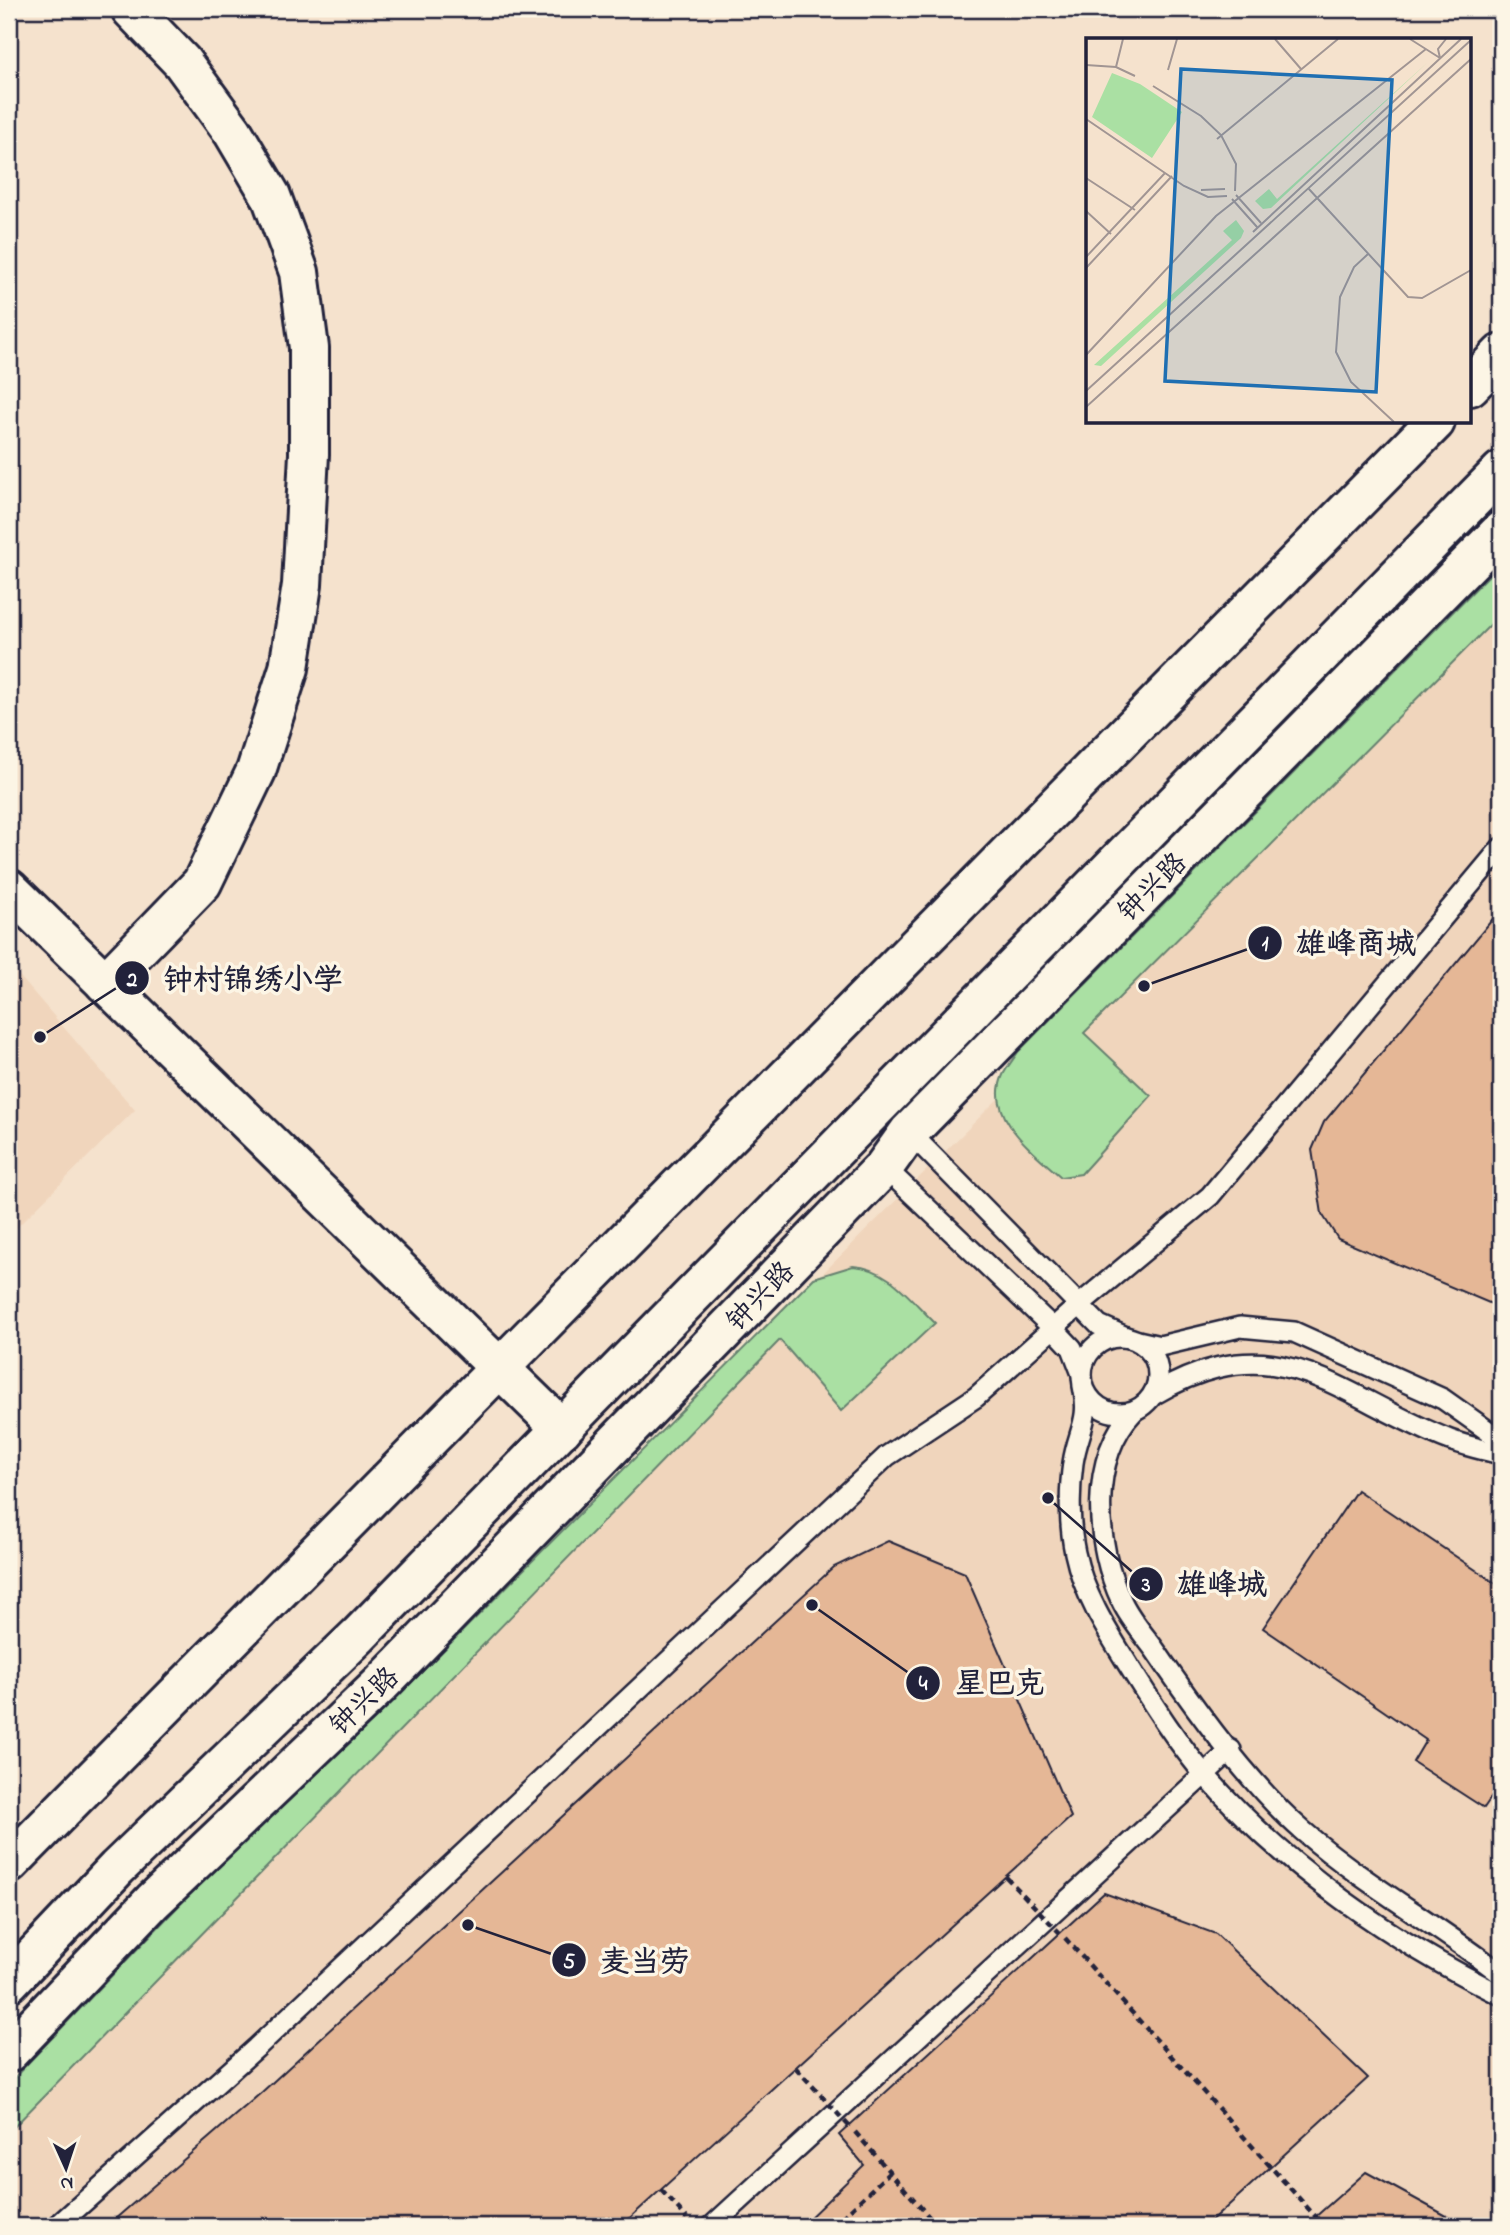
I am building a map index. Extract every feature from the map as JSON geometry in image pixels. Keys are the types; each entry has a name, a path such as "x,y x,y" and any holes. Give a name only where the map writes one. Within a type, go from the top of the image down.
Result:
{"main road":[{"path":"105,983 202,883 256,771 289,668 302,585 309,454 309,348 299,272 271,196 233,132 182,62 131,9"},
{"path":"1472,384 1501,354"},
{"path":"9,1864 1433,424"},
{"name":"钟兴路","path":"9,1982 117,1868 359,1635 562,1430 1501,471"},
{"name":"钟兴路","path":"9,2052 153,1901 379,1686 884,1167 909,1132 1501,531"},
{"path":"9,889 562,1430"}],"lane":[{"path":"57,2226 256,2048 887,1456 976,1397 1079,1305 1209,1196 1501,848"},
{"path":"909,1132 1099,1325 1132,1339 1160,1346 1247,1326 1294,1332 1443,1399 1501,1440"},
{"path":"884,1167 1072,1348 1083,1380 1088,1407 1072,1479 1074,1549 1080,1575 1115,1645 1204,1775 1285,1854 1350,1905 1460,1975 1501,1995"},
{"path":"1134,1411 1121,1414 1098,1406 1083,1380 1091,1350 1101,1342 1132,1339 1155,1359 1159,1371 1153,1395"},
{"path":"1501,1454 1450,1440 1325,1379 1288,1365 1252,1363 1187,1375 1153,1395 1134,1411 1115,1437 1100,1503 1102,1536 1122,1602 1172,1676 1231,1750 1301,1830 1364,1880 1501,1974"},
{"path":"712,2226 1231,1750"}],"path":[{"path":"1006,1877 1060,1933 1324,2226"},
{"path":"796,2068 937,2226"},
{"path":"833,2226 890,2172"},
{"path":"661,2190 695,2226"}],"shaded area":[{"path":"1501,563 1501,2226 9,2226 9,2083 212,1871 377,1717 999,1098 1002,1077 1018,1052"},
{"path":"9,964 135,1110 9,1235"}],"green space":[{"path":"1501,563 1501,614 1084,1033 1151,1096 1081,1174 1061,1177 1015,1133 1000,1105 999,1090 1003,1075 1018,1052"},
{"path":"853,1266 877,1272 888,1279 935,1323 841,1411 780,1340 9,2132 9,2083 212,1871 377,1717 814,1278"}],"building":[{"path":"1501,909 1501,1308 1338,1239 1322,1214 1312,1150 1324,1122"},
{"path":"1357,1490 1501,1587 1501,1783 1484,1808 1413,1762 1426,1740 1263,1628"},
{"path":"888,1541 965,1573 1071,1817 621,2226 107,2226 262,2092 834,1567"},
{"path":"1104,1893 1216,1934 1368,2078 1206,2226 801,2226 864,2165 839,2135"},
{"path":"1366,2172 1465,2226 1305,2226"}],"place":[{"name":"雄峰商城","path":"1144,986"},
{"name":"钟村锦绣小学","path":"40,1037"},
{"name":"雄峰城","path":"1048,1498"},
{"name":"星巴克","path":"812,1605"},
{"name":"麦当劳","path":"468,1925"}]}
